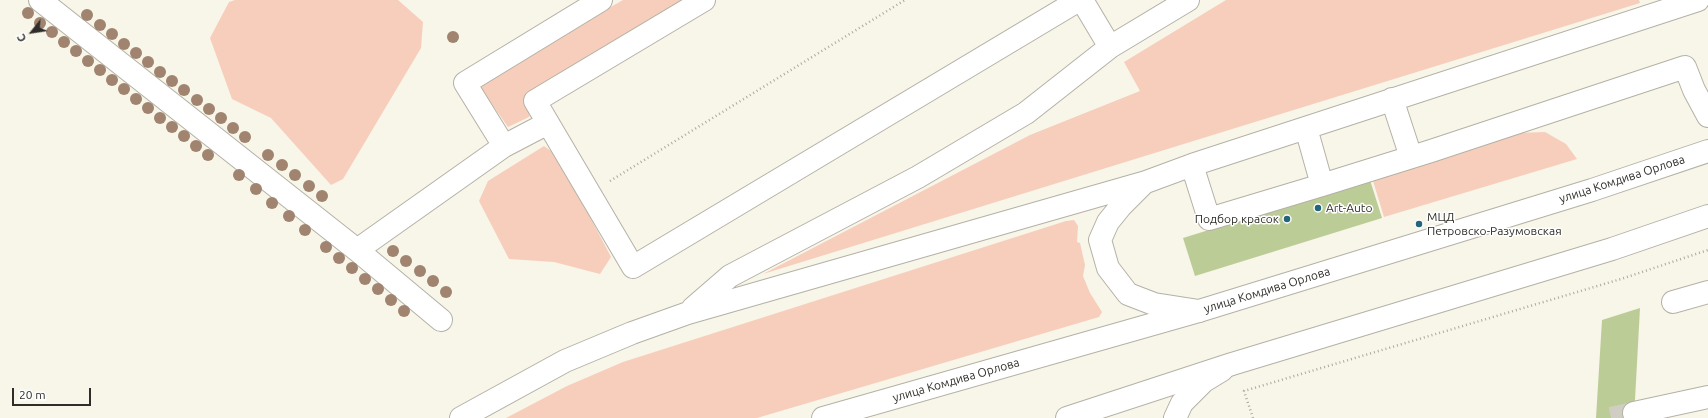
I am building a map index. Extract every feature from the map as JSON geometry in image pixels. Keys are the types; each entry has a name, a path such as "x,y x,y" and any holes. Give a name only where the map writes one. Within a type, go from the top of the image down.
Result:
{"street":[{"path":"40,0 357,250 441,320"},
{"path":"504,146 465,83 601,0"},
{"path":"704,0 535,101 632,267 1079,0"},
{"path":"1082,0 1110,47"},
{"path":"688,313 730,276 918,177 1026,113 1110,47 1188,0"},
{"path":"461,418 565,361 632,333 688,313 1146,182 1192,165 1392,99 1698,0"},
{"path":"1192,165 1209,219 1411,157 1685,67 1694,90 1708,116"},
{"path":"1392,99 1411,157"},
{"path":"357,250 504,146 548,123"},
{"path":"1306,128 1322,185"},
{"name":"улица Комдива Орлова","path":"824,418 1199,311 1592,190 1708,152"},
{"path":"1146,182 1121,206 1108,222 1100,240 1108,268 1128,294 1154,304 1199,311"},
{"path":"1066,418 1232,364 1612,248 1708,216"},
{"path":"1673,302 1708,292"},
{"path":"1175,418 1182,403 1204,381 1232,364"},
{"path":"1634,413 1708,397"}],"path":[{"path":"590,194 904,0"},
{"path":"1253,418 1244,391 1622,279 1708,250"}],"shaded area":[{"path":"235,0 398,0 423,22 421,48 343,179 331,185 271,118 232,99 210,38 229,2"},
{"path":"623,0 693,0 540,85 529,117 508,127 480,87 485,79"},
{"path":"1226,0 1639,0 1640,3 763,274 1030,135 1140,91 1124,62"},
{"path":"1545,132 1566,144 1577,159 1384,217 1373,181 1515,133"},
{"path":"544,146 558,156 611,257 600,274 554,262 509,259 479,201 488,181"},
{"path":"1074,220 1078,226 1077,242 1080,243 1085,265 1083,276 1090,293 1102,312 1099,317 757,418 506,418 567,386 623,362 1066,221"}],"building":[{"path":"1370,180 1382,218 1195,276 1183,238"},
{"path":"1640,308 1634,418 1596,418 1602,320"}],"tunnel":[{"path":"1611,418 1634,413"}],"place":[{"name":"Art-Auto","path":"1318,208"},
{"name":"Подбор красок","path":"1287,219"},
{"name":"МЦД Петровско-Разумовская","path":"1419,224"}]}
